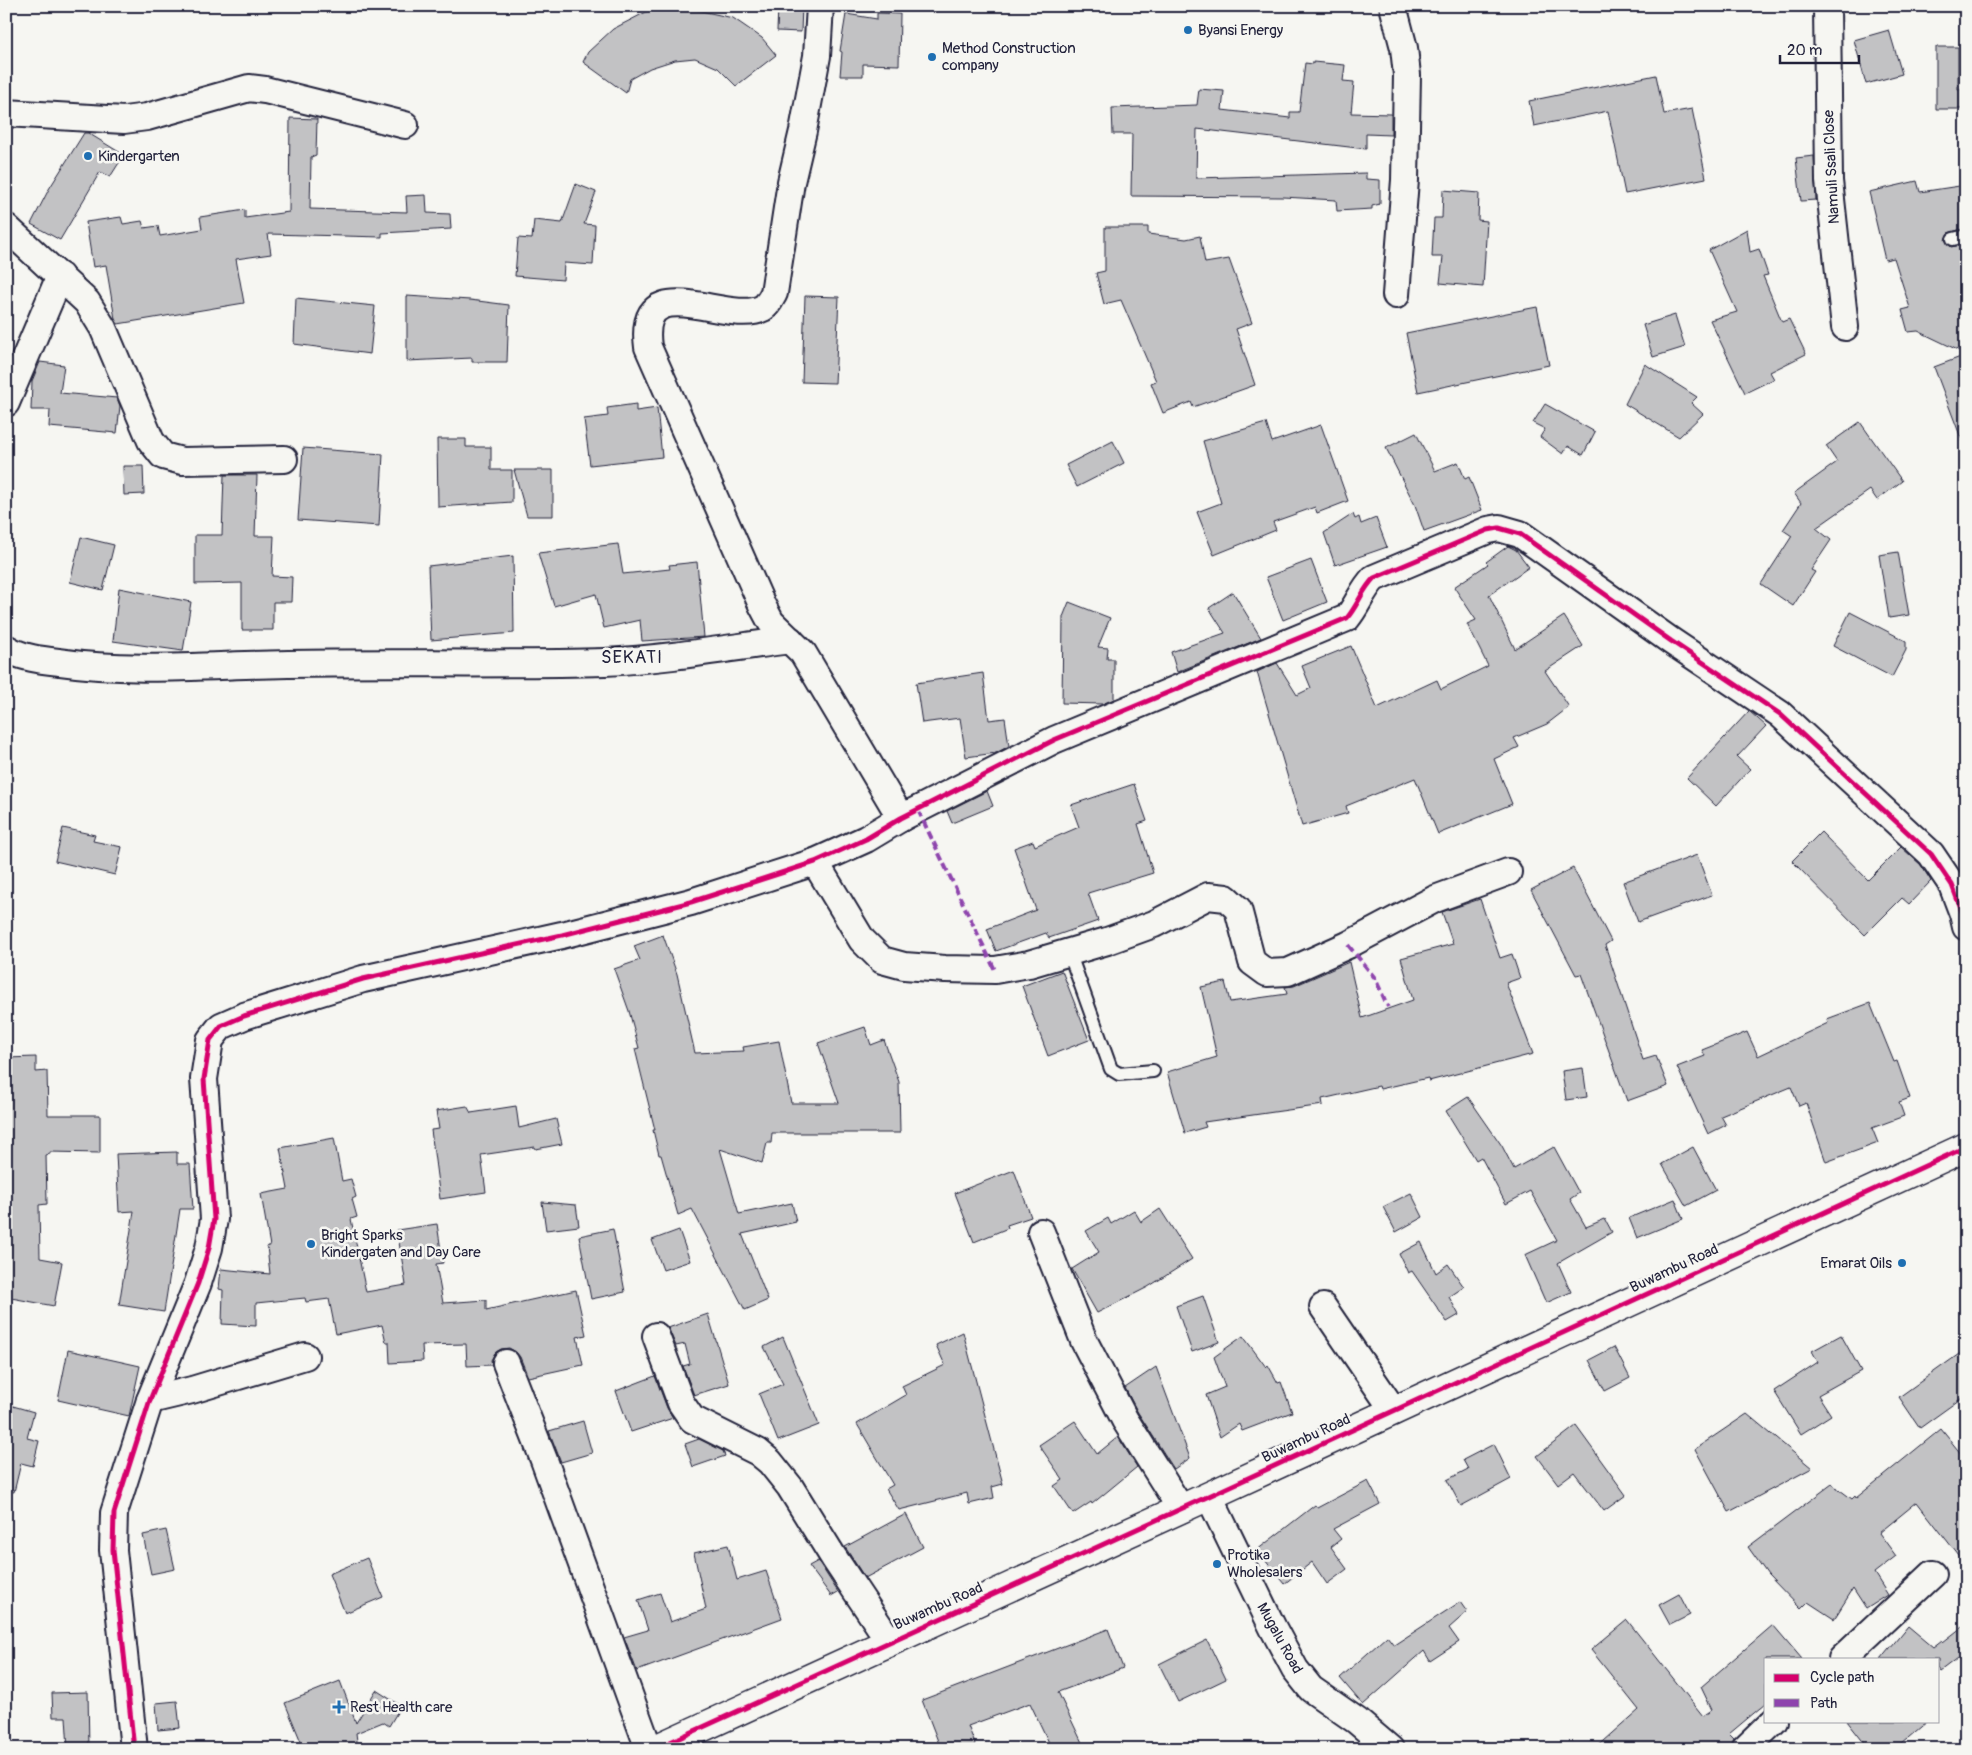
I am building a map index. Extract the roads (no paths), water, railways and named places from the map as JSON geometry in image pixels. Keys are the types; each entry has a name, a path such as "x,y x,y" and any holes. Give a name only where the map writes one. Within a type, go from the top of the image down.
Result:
{"street":[{"path":"820,6 817,56 791,182 774,293 763,308 754,310 736,310 676,303 661,306 652,313 646,333 648,347 771,622 803,653 901,818"},
{"path":"1392,6 1404,48 1407,75 1405,180 1396,295"},
{"name":"Namuli Ssali Close","path":"1827,6 1829,181 1846,327"},
{"path":"6,113 124,120 147,117 249,88 265,90 405,125"},
{"path":"6,227 86,302 102,328 151,441 163,456 182,461 284,460"},
{"path":"6,403 60,276"},
{"path":"134,1749 113,1550 114,1513 150,1400 198,1283 210,1248 214,1219 204,1079 210,1040 221,1026 244,1016 363,979 562,935 691,902 815,862 866,839 901,818 1054,740 1347,618 1355,609 1365,586 1374,578 1488,530 1499,528 1520,534 1671,641 1780,714 1931,854 1952,884 1966,928"},
{"path":"6,648 14,653 86,666 144,668 335,663 606,662 658,658 790,640"},
{"path":"815,862 862,940 882,960 904,966 995,970 1029,964 1107,941 1154,924 1208,896 1226,898 1238,909 1252,962 1267,973 1288,972 1348,945 1435,899 1508,872"},
{"name":"Buwambu Road","path":"655,1749 1966,1147"},
{"path":"1041,1232 1089,1350 1125,1420 1181,1509"},
{"path":"1323,1307 1394,1411"},
{"path":"656,1336 681,1403 692,1419 758,1452 770,1462 790,1487 834,1558 890,1642"},
{"path":"150,1400 192,1390 305,1356"},
{"path":"506,1363 544,1460 649,1749"},
{"name":"Mugalu Road","path":"1209,1496 1295,1670 1311,1690 1357,1721 1390,1749"},
{"path":"1843,1658 1932,1574"},
{"path":"1745,1749 1773,1722"}],"lane":[{"path":"1070,952 1111,1069 1119,1074 1153,1071"}],"place":[{"name":"Byansi Energy","path":"1188,30"},
{"name":"Method Construction company","path":"932,57"},
{"name":"Kindergarten","path":"88,156"},
{"name":"Bright Sparks Kindergaten and Day Care","path":"311,1244"},
{"name":"Emarat Oils","path":"1902,1263"},
{"name":"Protika Wholesalers","path":"1217,1564"},
{"name":"Rest Health care","path":"339,1707"}],"district":[{"name":"SEKATI","path":"632,657"}]}
